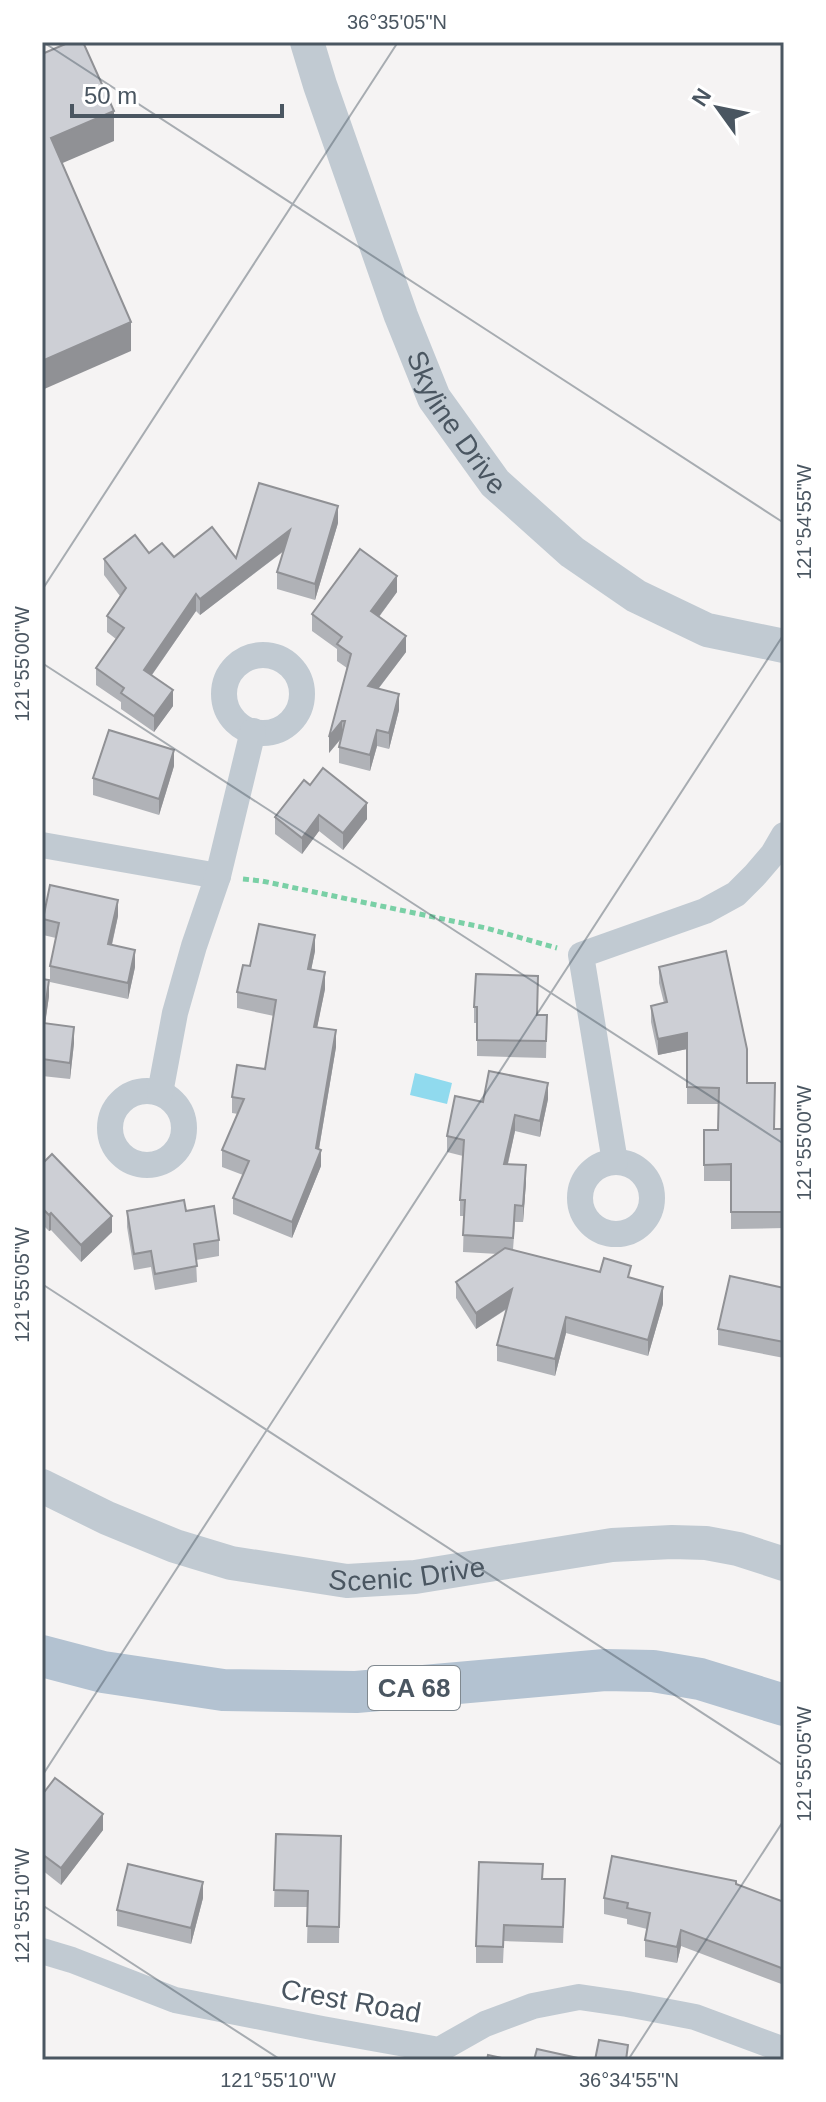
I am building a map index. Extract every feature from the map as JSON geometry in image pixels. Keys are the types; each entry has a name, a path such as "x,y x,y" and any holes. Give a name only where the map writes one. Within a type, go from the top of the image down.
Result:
{"main road":[{"name":"CA 68","path":"42,1656 103,1672 238,1691 356,1692 605,1670 653,1671 700,1679 784,1705"}],"street":[{"name":"Skyline Drive","path":"307,42 401,316 434,398 495,483 572,552 636,596 707,630 784,646"},
{"path":"160,1093 175,1013 218,876 253,731"},
{"path":"615,1162 581,955 705,911 736,894 773,854 784,835"},
{"path":"42,845 218,876"},
{"name":"Scenic Drive","path":"42,1486 107,1518 175,1546 231,1563 347,1581 415,1577 612,1545 672,1542 706,1543 738,1549 784,1564"},
{"name":"Crest Road","path":"42,1951 175,2000 438,2055 485,2024 533,2006 579,1997 695,2017 784,2050"}],"path":[{"path":"218,876 262,881 486,928 581,955"}],"water":[{"path":"415,1073 452,1083 447,1104 410,1095"}],"building":[{"path":"70,42 83,42 114,111 51,138 131,322 42,361 42,54"},
{"path":"259,483 338,506 315,584 277,572 290,530 200,599 196,594 144,670 173,690 154,716 121,693 124,688 96,668 124,628 107,616 126,588 104,559 135,535 149,553 162,543 174,557 212,527 236,558"},
{"path":"360,549 397,576 371,611 406,636 368,686 399,694 389,733 377,730 370,755 339,747 345,721 329,737 351,654 337,644 342,637 312,614"},
{"path":"109,730 174,750 159,799 93,778"},
{"path":"323,768 367,803 343,833 319,815 302,838 275,817 304,780 310,785"},
{"path":"50,885 118,900 108,944 135,950 128,983 50,966 59,923 43,919"},
{"path":"259,924 315,935 308,969 325,972 314,1027 336,1030 316,1148 321,1150 292,1222 233,1198 249,1161 222,1150 244,1099 232,1097 237,1065 265,1069 276,1000 237,992 243,965 250,966"},
{"path":"726,951 747,1049 747,1083 775,1083 774,1129 784,1129 784,1212 731,1212 731,1164 704,1165 704,1130 718,1130 719,1088 687,1087 687,1033 658,1039 651,1006 667,1002 659,967"},
{"path":"476,974 538,976 537,1015 547,1015 546,1041 477,1040 477,1007 474,1007"},
{"path":"42,979 49,980 43,1023 74,1027 70,1063 42,1059"},
{"path":"489,1071 548,1083 540,1121 515,1115 504,1164 526,1165 523,1206 515,1205 513,1238 463,1235 465,1200 460,1200 464,1140 447,1136 455,1096 483,1102"},
{"path":"52,1154 112,1216 81,1245 51,1213 49,1215 42,1208 42,1164"},
{"path":"184,1200 186,1211 214,1206 219,1240 194,1244 197,1266 155,1274 151,1251 134,1254 127,1211"},
{"path":"505,1248 600,1272 604,1258 631,1266 628,1277 663,1287 648,1340 566,1317 555,1359 497,1345 512,1289 476,1313 456,1282"},
{"path":"730,1276 784,1288 784,1342 718,1329"},
{"path":"55,1778 103,1814 61,1868 42,1854 42,1795"},
{"path":"276,1834 341,1836 339,1927 307,1926 308,1891 274,1890"},
{"path":"612,1856 736,1881 736,1884 784,1902 784,1969 681,1930 677,1947 645,1940 650,1913 627,1908 628,1903 604,1898"},
{"path":"479,1862 543,1864 542,1879 565,1879 563,1927 504,1925 503,1947 476,1946"},
{"path":"128,1864 203,1882 191,1928 117,1910"},
{"path":"599,2040 628,2045 626,2060 595,2060"},
{"path":"537,2049 587,2060 534,2060"},
{"path":"488,2055 511,2060 487,2060"}]}
